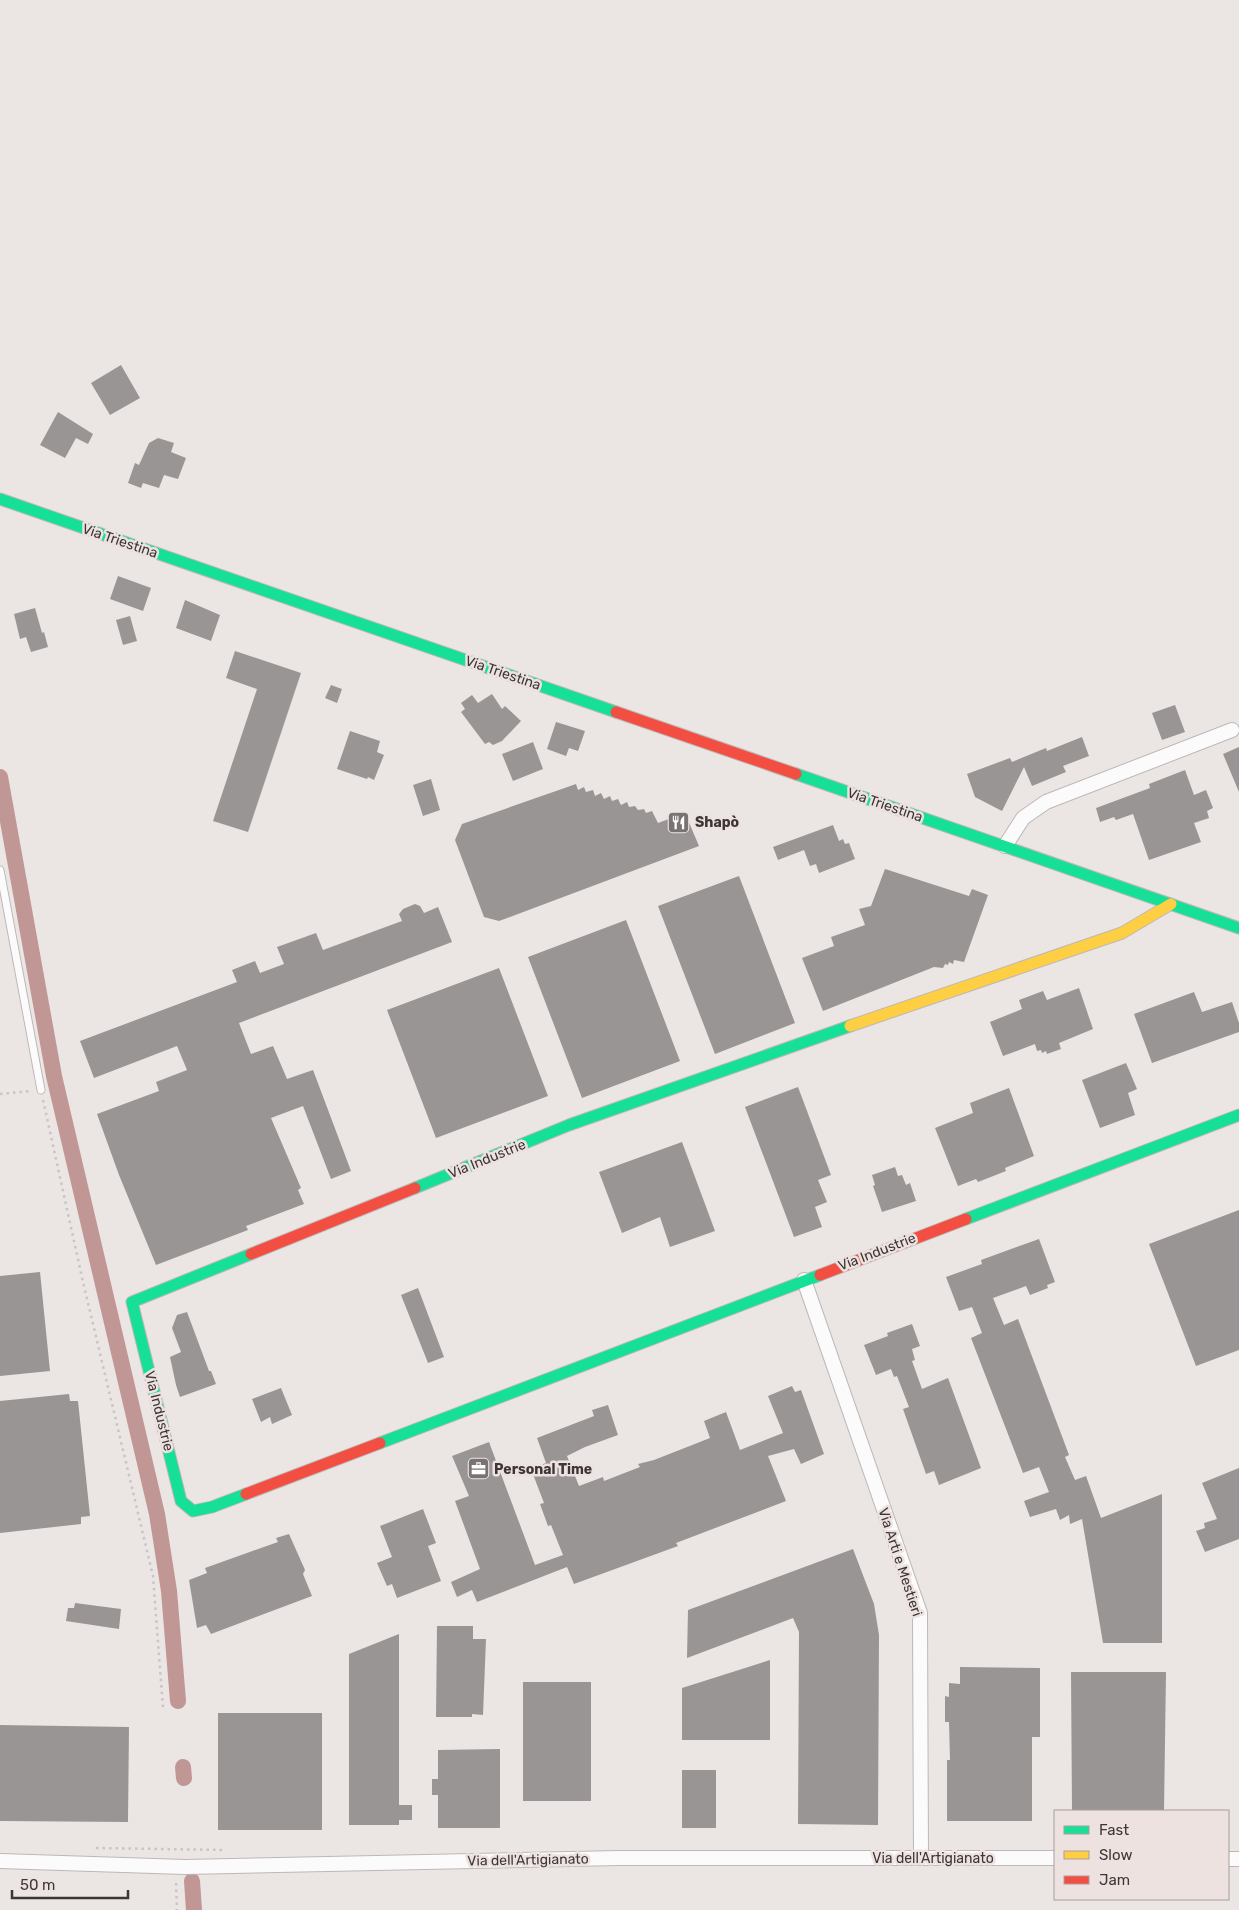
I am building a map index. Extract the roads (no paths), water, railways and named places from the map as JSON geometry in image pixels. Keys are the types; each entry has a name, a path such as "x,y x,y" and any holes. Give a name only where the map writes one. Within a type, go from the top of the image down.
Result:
{"street":[{"name":"Via Triestina","path":"0,499 1239,928"},
{"path":"1005,846 1023,818 1046,802 1232,730"},
{"name":"Via Industrie","path":"1171,904 1122,933 708,1075 569,1126 132,1302 181,1501 193,1511 212,1507 1239,1115"},
{"name":"Via Arti e Mestieri","path":"804,1280 920,1613 921,1858"},
{"name":"Via dell'Artigianato","path":"0,1861 185,1867 620,1858 1054,1858"}],"lane":[{"path":"0,870 41,1090"}],"waterway":[{"path":"0,777 54,1076 157,1514 169,1591 178,1701"},
{"path":"183,1767 184,1778"},
{"path":"192,1881 194,1910"}],"place":[{"name":"Shapò","path":"679,822"},
{"name":"Personal Time","path":"478,1469"}]}
